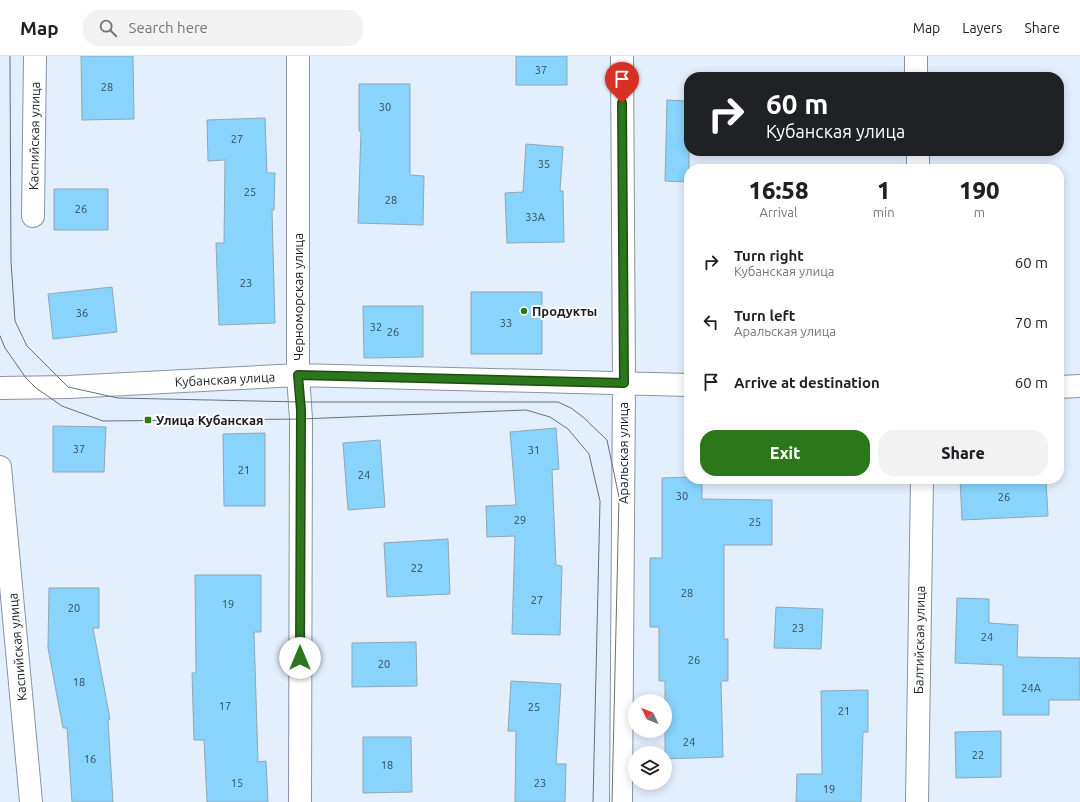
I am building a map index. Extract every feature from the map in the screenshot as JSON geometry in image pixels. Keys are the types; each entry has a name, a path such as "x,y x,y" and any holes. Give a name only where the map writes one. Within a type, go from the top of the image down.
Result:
{"street":[{"name":"Каспийская улица","path":"33,216 35,56"},
{"name":"Черноморская улица","path":"298,56 298,375 301,407 300,802"},
{"name":"Аральская улица","path":"621,802 624,383 622,56"},
{"path":"916,56 916,72"},
{"name":"Кубанская улица","path":"0,388 44,388 298,375 684,385"},
{"path":"1064,387 1080,386"},
{"name":"Каспийская улица","path":"0,467 31,802"},
{"name":"Балтийская улица","path":"916,802 922,484"}],"building":[{"path":"81,56 133,56 134,119 82,120"},
{"path":"516,56 567,56 567,85 516,85"},
{"path":"359,84 410,84 410,175 424,176 423,225 358,223 361,131 359,131"},
{"path":"667,100 684,101 684,156 689,156 689,164 684,164 684,182 665,181"},
{"path":"265,118 267,173 275,173 274,210 272,210 275,323 219,325 216,243 224,243 225,160 208,161 207,120"},
{"path":"526,144 563,147 560,191 563,191 564,242 507,243 505,193 523,192"},
{"path":"54,189 108,189 108,230 54,230"},
{"path":"112,287 117,332 53,339 48,294"},
{"path":"471,292 542,292 542,354 471,354"},
{"path":"363,306 423,306 423,357 364,358"},
{"path":"53,426 106,427 104,472 53,472"},
{"path":"556,428 559,469 552,470 556,565 562,566 560,635 512,634 515,536 487,537 486,506 516,505 510,432"},
{"path":"265,433 265,506 224,506 223,434"},
{"path":"380,440 385,507 348,510 343,443"},
{"path":"684,477 684,484 702,484 702,499 772,500 772,545 724,545 724,639 728,639 728,681 721,681 723,757 672,759 672,746 665,746 665,738 672,738 672,694 665,694 665,681 659,681 659,627 650,627 650,558 662,558 662,478"},
{"path":"960,484 1046,484 1048,516 962,520"},
{"path":"448,539 450,594 387,597 384,543"},
{"path":"195,575 261,575 261,632 254,632 258,762 266,761 268,802 207,802 204,740 194,740 192,673 196,673"},
{"path":"49,588 99,588 99,628 93,628 110,719 108,720 113,802 72,802 67,728 63,728 48,648"},
{"path":"957,598 989,599 989,623 1018,625 1017,657 1080,658 1080,700 1049,700 1049,715 1003,715 1003,665 955,663"},
{"path":"776,607 823,609 821,649 774,648"},
{"path":"416,642 417,686 352,687 352,643"},
{"path":"511,681 561,684 556,764 566,764 565,802 515,802 516,731 508,731"},
{"path":"868,690 868,732 863,732 861,802 796,802 797,774 822,774 821,691"},
{"path":"1001,731 1001,777 956,778 955,732"},
{"path":"363,737 411,737 412,792 363,793"}],"tram line":[{"path":"10,56 11,261 15,321 27,346 68,387 118,398 301,402 558,402 571,408 583,417 607,440 619,497 612,802"},
{"path":"0,336 5,348 26,378 36,388 62,406 103,421 301,419 526,410 550,417 568,429 589,454 600,501 593,802"}],"place":[{"name":"Продукты","path":"524,311"},
{"name":"Улица Кубанская","path":"148,420"}],"route":[{"path":"300,658 301,402 298,375 624,383 622,103"}]}
